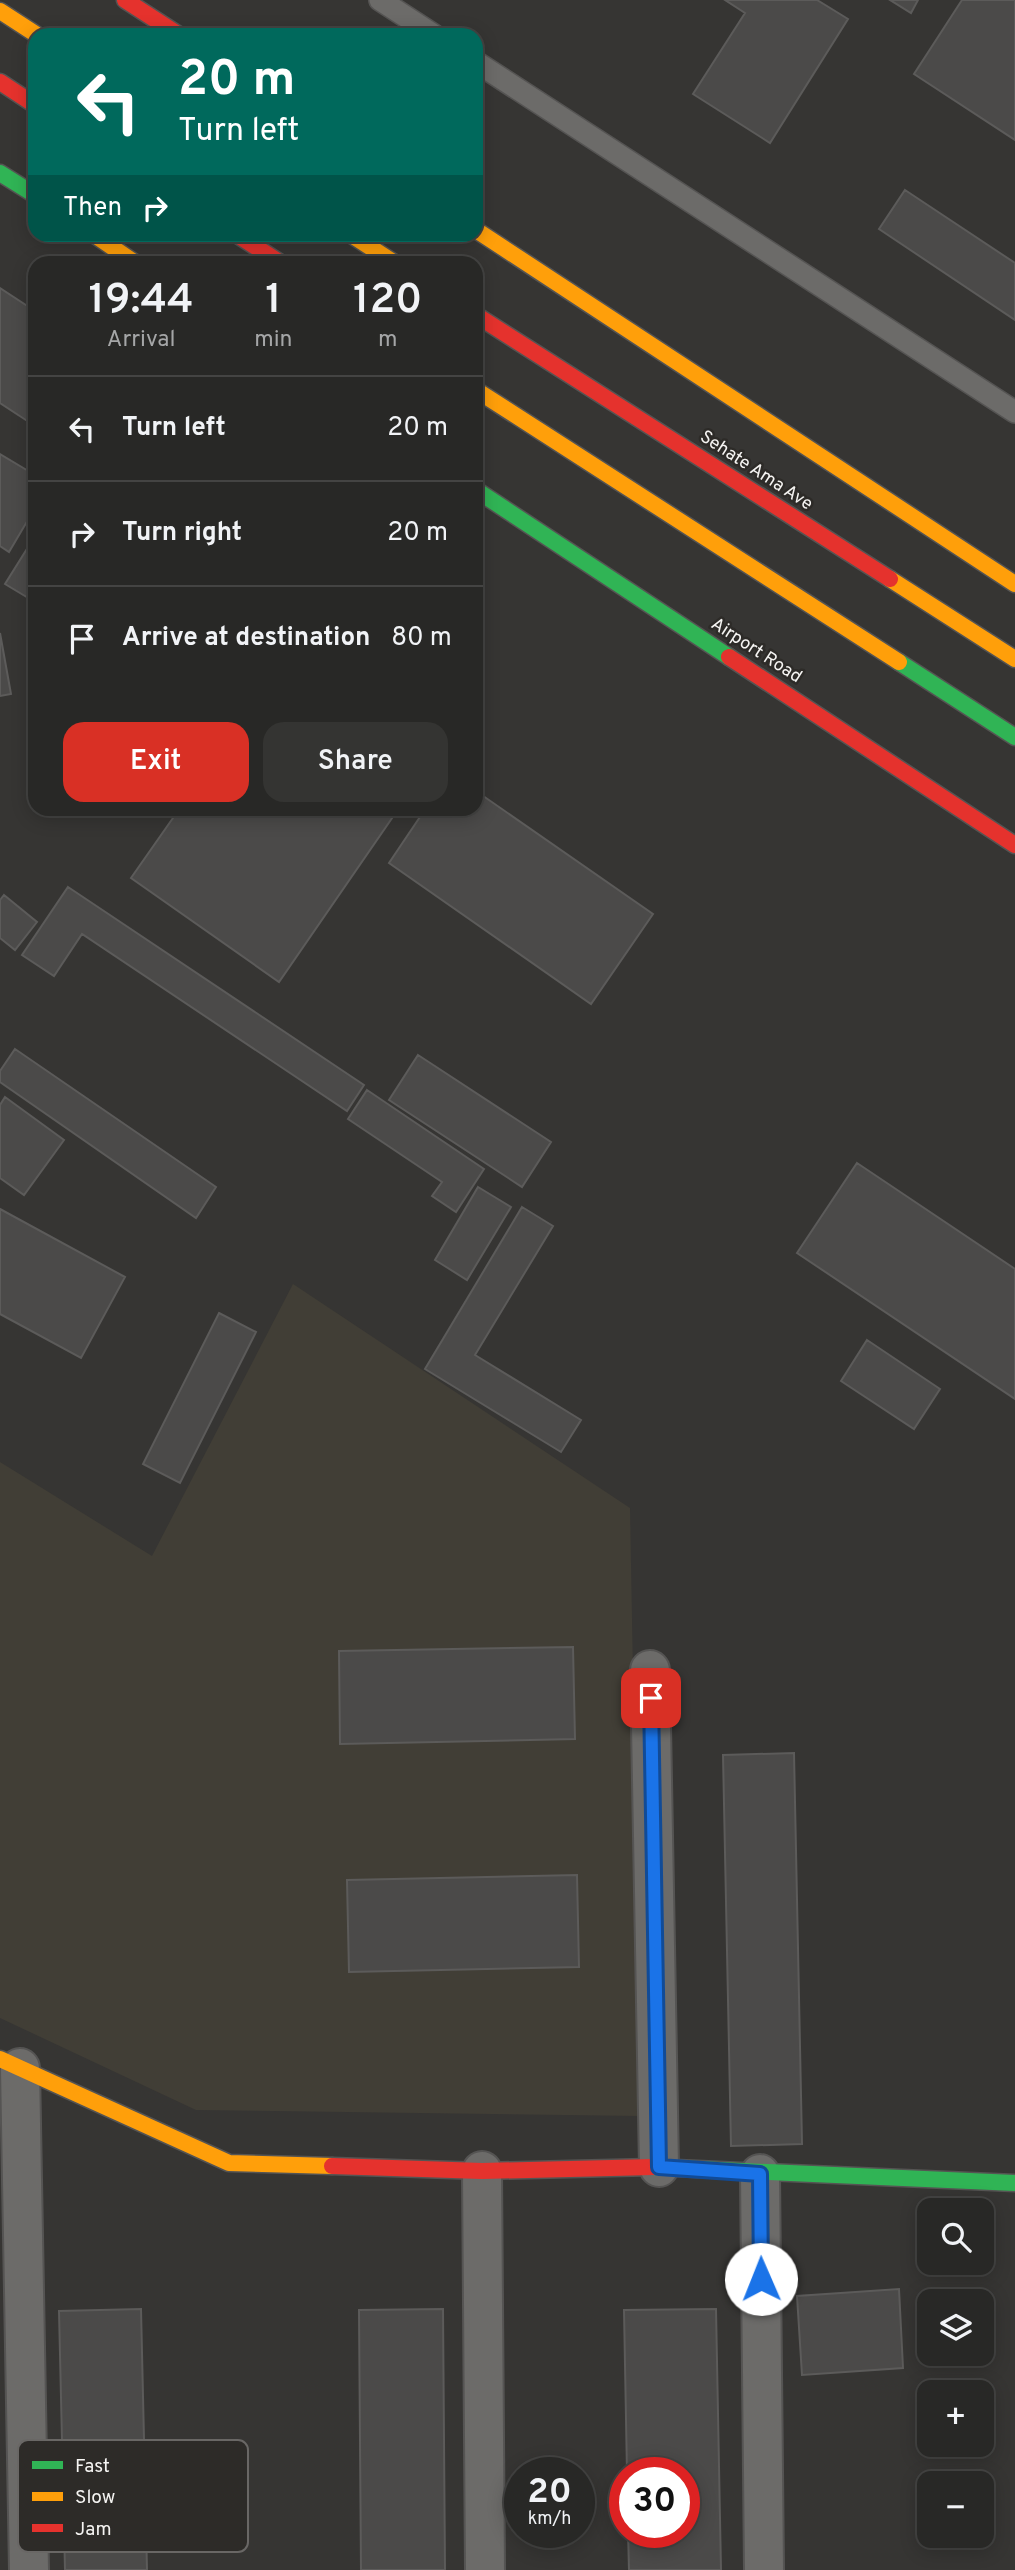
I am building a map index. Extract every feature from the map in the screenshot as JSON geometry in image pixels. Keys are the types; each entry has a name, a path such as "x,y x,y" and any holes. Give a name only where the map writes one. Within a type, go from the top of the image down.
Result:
{"main road":[{"path":"125,0 168,28"},
{"path":"0,11 28,29"},
{"path":"0,82 28,100"},
{"path":"0,173 28,191"},
{"path":"483,235 1015,584"},
{"path":"105,242 125,256"},
{"path":"248,242 270,256"},
{"path":"362,242 384,256"},
{"name":"Sehate Ama Ave","path":"483,319 1015,659"},
{"path":"483,395 1015,737"},
{"name":"Airport Road","path":"483,496 1015,845"},
{"path":"10,2063 229,2164 482,2171 659,2167 760,2174 1015,2183"}],"street":[{"path":"650,1670 659,2167"},
{"path":"10,2063 24,2440"},
{"path":"482,2171 485,2570"},
{"path":"760,2174 764,2570"},
{"path":"28,2552 29,2570"}],"lane":[{"path":"380,0 423,28"},
{"path":"483,67 1015,412"}],"shaded area":[{"path":"293,1284 630,1508 641,2116 196,2110 0,2018 0,1462 152,1556"}],"building":[{"path":"725,0 817,0 848,19 770,143 693,94 745,13"},
{"path":"890,0 918,0 911,13"},
{"path":"962,0 1015,0 1015,140 914,74"},
{"path":"905,190 1015,263 1015,320 879,229"},
{"path":"0,288 28,306 28,421 0,403"},
{"path":"0,454 28,471 28,520 9,552 0,546"},
{"path":"28,547 28,598 5,584"},
{"path":"0,633 11,694 0,696"},
{"path":"483,796 653,914 591,1004 389,863 421,816 483,816"},
{"path":"174,816 393,816 279,982 131,878"},
{"path":"68,887 364,1085 347,1111 82,934 54,976 22,955"},
{"path":"4,895 37,922 15,950 0,938 0,900"},
{"path":"15,1049 216,1187 196,1218 0,1082 0,1071"},
{"path":"418,1055 551,1142 522,1187 389,1100"},
{"path":"367,1090 484,1169 456,1212 432,1196 442,1182 348,1119"},
{"path":"5,1097 64,1140 24,1195 0,1178 0,1105"},
{"path":"857,1163 1015,1269 1015,1399 797,1253"},
{"path":"478,1187 511,1207 467,1280 435,1260"},
{"path":"522,1207 553,1226 475,1355 581,1420 561,1452 425,1369"},
{"path":"0,1209 125,1277 81,1358 0,1314"},
{"path":"219,1313 256,1332 180,1483 143,1464"},
{"path":"867,1340 940,1389 914,1429 841,1381"},
{"path":"573,1647 575,1739 340,1744 339,1651"},
{"path":"794,1753 802,2144 731,2146 723,1755"},
{"path":"577,1875 579,1967 349,1972 347,1880"},
{"path":"899,2289 903,2368 802,2375 797,2296"},
{"path":"141,2309 144,2440 62,2440 59,2311"},
{"path":"443,2309 445,2570 361,2570 359,2310"},
{"path":"716,2309 721,2570 629,2570 628,2548 700,2548 700,2457 627,2457 624,2310"},
{"path":"65,2552 147,2552 147,2570 65,2570"}],"traffic: fast":[{"path":"0,173 28,191"},
{"path":"483,495 729,657"},
{"path":"899,662 1015,737"},
{"path":"653,2167 1015,2183"}],"traffic: slow":[{"path":"0,11 28,29"},
{"path":"483,235 1015,584"},
{"path":"105,242 125,256"},
{"path":"362,242 384,256"},
{"path":"483,395 899,662"},
{"path":"890,579 1015,659"},
{"path":"0,2059 229,2163 332,2166"}],"traffic: jam":[{"path":"125,0 168,28"},
{"path":"0,82 28,100"},
{"path":"248,242 270,256"},
{"path":"483,319 890,579"},
{"path":"729,657 1015,845"},
{"path":"332,2166 482,2171 653,2167"}],"route":[{"path":"651,1698 659,2167 760,2174 761,2279"}]}
